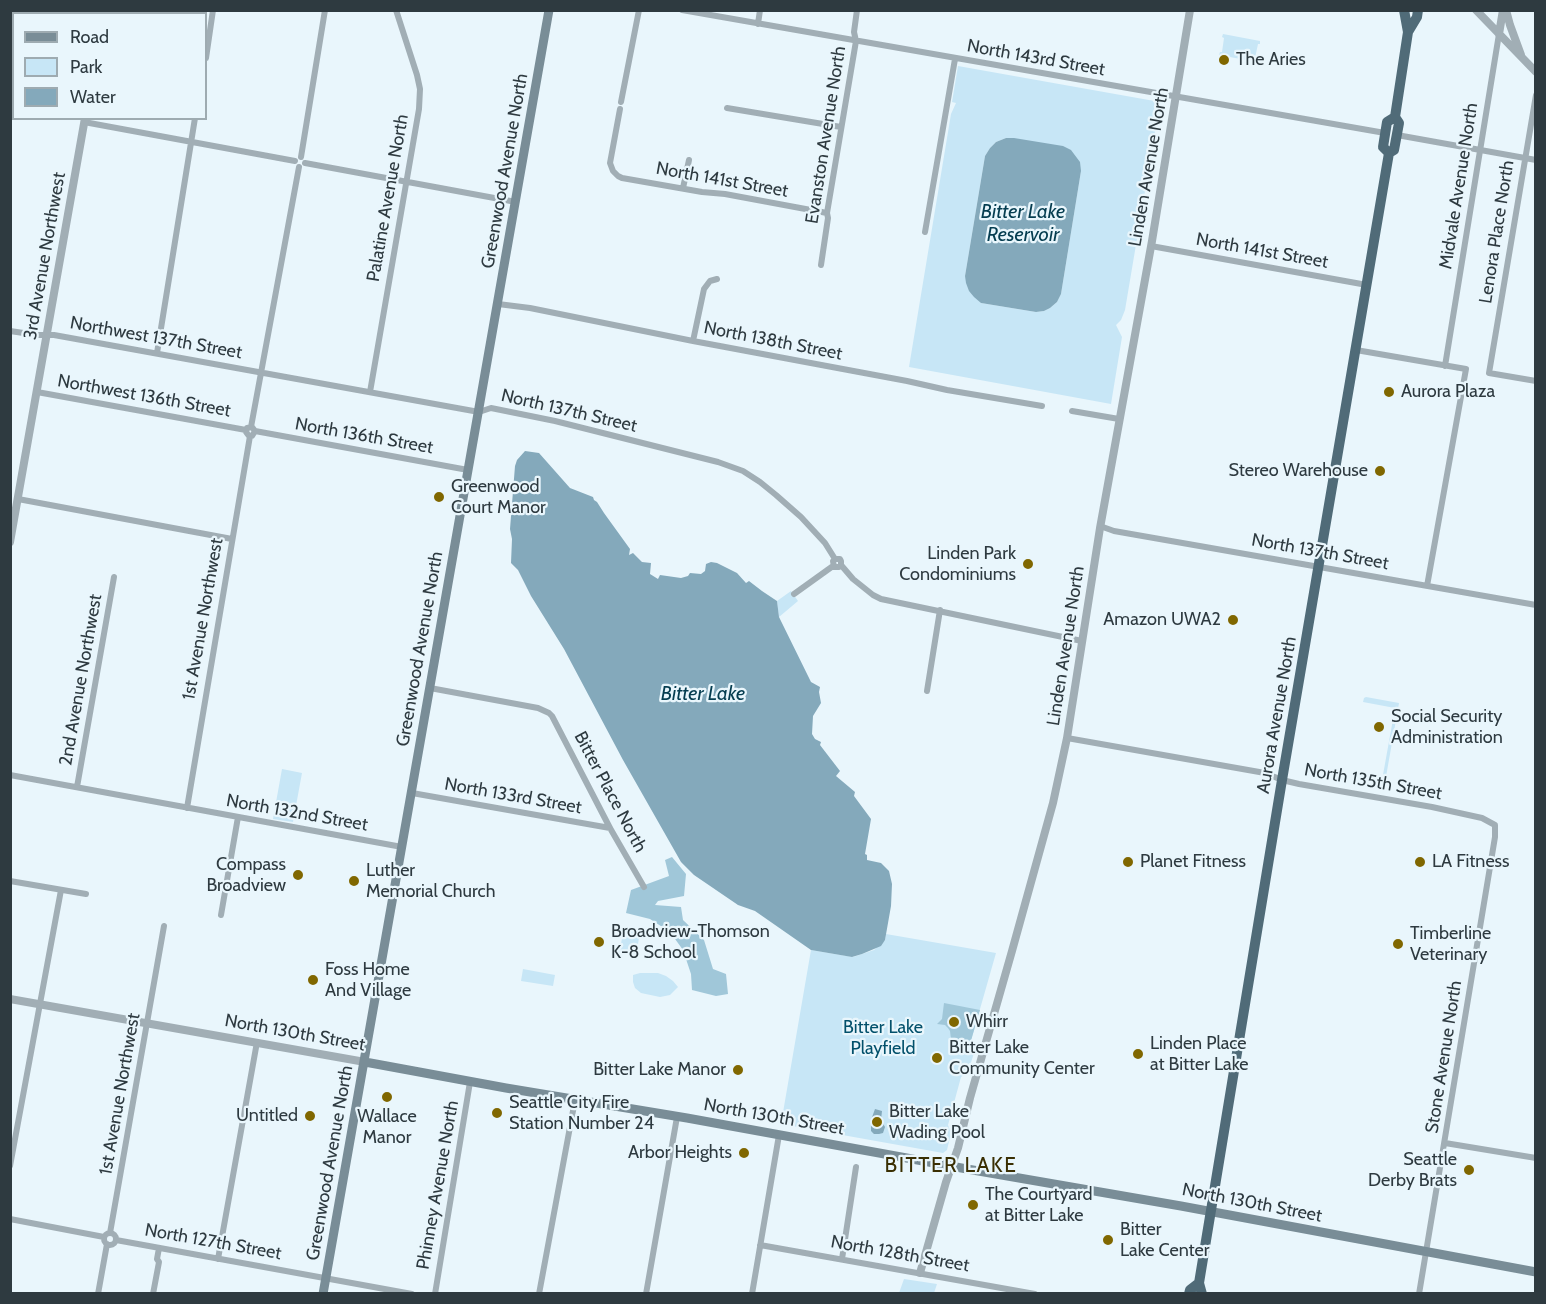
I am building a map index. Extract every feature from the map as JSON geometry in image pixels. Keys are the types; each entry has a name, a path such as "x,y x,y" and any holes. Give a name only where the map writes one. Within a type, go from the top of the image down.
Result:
{"highway":[{"path":"1397,135 1399,123 1395,117 1408,32 1404,10"},
{"path":"1408,32 1417,17 1418,10"},
{"path":"1385,133 1387,122 1395,117"},
{"name":"Aurora Avenue North","path":"1385,133 1383,147 1389,153"},
{"name":"Aurora Avenue North","path":"1189,1293 1190,1290 1200,1288 1282,780 1389,153 1394,150 1397,135"}],"main road":[{"name":"Greenwood Avenue North","path":"323,1293 549,10"},
{"name":"North 130th Street","path":"365,1062 1211,1211 1536,1272"}],"street":[{"path":"207,51 213,10"},
{"name":"1st Avenue Northwest","path":"187,807 325,10"},
{"name":"Palatine Avenue North","path":"370,392 419,109 420,89 417,75 396,10"},
{"name":"North 141st Street","path":"639,10 610,163 613,171 622,178 827,213"},
{"name":"North 143rd Street","path":"682,10 1385,133"},
{"path":"758,24 760,10"},
{"name":"Evanston Avenue North","path":"821,265 827,213 856,41 854,32 857,10"},
{"name":"Linden Avenue North","path":"920,1273 1011,956 1067,738 1119,419 1151,246 1190,10"},
{"path":"1476,10 1536,72"},
{"path":"1505,10 1523,59"},
{"name":"Midvale Avenue North","path":"1445,366 1479,149 1505,10"},
{"path":"925,232 955,59"},
{"name":"Lenora Place North","path":"1536,95 1489,373 1536,381"},
{"path":"727,108 841,127"},
{"path":"85,120 191,142 516,201"},
{"name":"3rd Avenue Northwest","path":"10,542 85,120"},
{"path":"156,353 195,120"},
{"path":"1397,135 1536,160"},
{"path":"683,188 688,160"},
{"name":"North 141st Street","path":"1151,246 1367,285"},
{"path":"693,341 704,289 710,281 717,279"},
{"name":"North 138th Street","path":"498,304 530,308 957,392 1042,406"},
{"name":"Northwest 137th Street","path":"10,331 54,335 261,372"},
{"path":"1356,350 1466,369 1427,586"},
{"name":"North 137th Street","path":"261,372 479,412 491,408 555,421 693,455 742,471 760,482 801,517 825,543 834,562"},
{"name":"Northwest 136th Street","path":"37,392 251,431"},
{"path":"1072,411 1119,419"},
{"name":"North 136th Street","path":"251,431 468,470"},
{"path":"18,499 232,539"},
{"name":"North 137th Street","path":"1101,526 1114,531 1536,605"},
{"path":"794,594 834,562 837,567 841,565 873,595 882,599 1082,641"},
{"name":"2nd Avenue Northwest","path":"77,787 114,577"},
{"path":"927,691 940,610"},
{"name":"Bitter Place North","path":"430,688 538,708 549,713 555,720 610,828 644,887"},
{"name":"North 135th Street","path":"1067,738 1432,807 1482,818 1496,825"},
{"name":"North 132nd Street","path":"10,775 402,847"},
{"name":"North 133rd Street","path":"412,793 610,828"},
{"path":"221,915 238,817"},
{"name":"Stone Avenue North","path":"1419,1293 1496,837 1496,825"},
{"path":"10,881 86,894"},
{"path":"10,1166 61,890"},
{"name":"1st Avenue Northwest","path":"110,1233 164,926"},
{"name":"North 130th Street","path":"10,999 365,1062"},
{"path":"218,1259 257,1042"},
{"name":"Phinney Avenue North","path":"435,1293 470,1082"},
{"path":"539,1293 575,1100"},
{"path":"646,1293 677,1117"},
{"path":"752,1293 779,1135"},
{"path":"1444,1143 1536,1158"},
{"path":"842,1259 856,1167"},
{"path":"10,1219 105,1240 112,1244 116,1239 115,1235 106,1234 105,1240 98,1293"},
{"name":"North 127th Street","path":"116,1239 412,1293"},
{"name":"North 128th Street","path":"760,1245 1035,1293"},
{"path":"153,1293 159,1262 162,1258 161,1248"}],"green space":[{"path":"1223,34 1260,41 1255,58 1257,62 1219,55 1222,52"},
{"path":"958,66 1160,102 1125,310 1116,325 1122,337 1111,404 909,367 951,114 956,103 952,102","holes":["1006,138 1081,171 1061,294 1057,302 1044,311 1036,312 981,303 965,276 985,156 990,148 996,142"]},
{"path":"791,591 798,601 779,617 777,601"},
{"path":"1366,697 1399,703 1384,788 1356,783 1381,786 1395,708 1363,702"},
{"path":"282,769 302,773 293,822 273,819"},
{"path":"624,929 640,932 636,956 619,953"},
{"name":"Bitter Lake Playfield","path":"886,934 996,953 970,1044 974,1053 968,1072 961,1077 948,1125 951,1133 947,1150 943,1153 781,1124 811,950 853,957 874,950 885,940"},
{"path":"523,969 555,975 553,986 521,981"},
{"path":"658,973 666,976 678,987 670,995 660,997 641,993 635,988 633,982 633,975"},
{"path":"904,1279 937,1284 934,1293 899,1293"}],"shaded area":[{"path":"672,857 686,874 684,896 658,901 655,905 681,907 683,920 704,940 713,969 726,974 728,994 716,996 692,990 691,974 683,950 670,932 650,919 626,913 631,890 669,876 665,860"},
{"path":"944,1003 980,1010 970,1044 951,1039 948,1028 937,1024 942,1019"}],"water":[{"name":"Bitter Lake Reservoir","path":"1006,138 1063,146 1071,150 1080,162 1081,171 1061,294 1057,302 1044,311 1036,312 981,303 969,291 966,283 965,276 985,156 996,142"},
{"name":"Bitter Lake","path":"525,451 539,453 570,488 593,497 630,549 629,555 633,553 642,562 651,563 650,574 658,579 660,575 681,578 690,573 701,574 705,571 706,564 717,563 737,573 746,583 749,581 777,601 779,617 811,682 820,687 821,703 813,716 812,734 821,742 820,745 840,771 836,776 855,792 854,796 871,819 865,854 867,860 881,863 889,871 892,884 891,906 885,940 881,946 852,957 811,950 755,911 738,905 694,875 681,862 564,649 531,596 518,570 511,563 510,529 515,466"},
{"name":"Bitter Lake Wading Pool","path":"875,1109 882,1111 881,1120 885,1127 883,1133 879,1134 871,1131 871,1120"}],"place":[{"name":"The Aries","path":"1224,60"},
{"name":"Aurora Plaza","path":"1389,392"},
{"name":"Stereo Warehouse","path":"1380,471"},
{"name":"Greenwood Court Manor","path":"439,497"},
{"name":"Linden Park Condominiums","path":"1028,564"},
{"name":"Amazon UWA2","path":"1233,620"},
{"name":"Social Security Administration","path":"1379,727"},
{"name":"Planet Fitness","path":"1128,862"},
{"name":"LA Fitness","path":"1420,862"},
{"name":"Compass Broadview","path":"298,875"},
{"name":"Luther Memorial Church","path":"354,881"},
{"name":"Broadview-Thomson K-8 School","path":"599,942"},
{"name":"Timberline Veterinary","path":"1398,944"},
{"name":"Foss Home And Village","path":"313,980"},
{"name":"Whirr","path":"954,1022"},
{"name":"Linden Place at Bitter Lake","path":"1138,1054"},
{"name":"Bitter Lake Community Center","path":"937,1058"},
{"name":"Bitter Lake Manor","path":"738,1070"},
{"name":"Wallace Manor","path":"387,1097"},
{"name":"Seattle City Fire Station Number 24","path":"497,1113"},
{"name":"Untitled","path":"310,1116"},
{"name":"Bitter Lake Wading Pool","path":"877,1122"},
{"name":"Arbor Heights","path":"744,1153"},
{"name":"Seattle Derby Brats","path":"1469,1170"},
{"name":"The Courtyard at Bitter Lake","path":"973,1205"},
{"name":"Bitter Lake Center","path":"1108,1240"}],"district":[{"name":"BITTER LAKE","path":"951,1166"}]}
